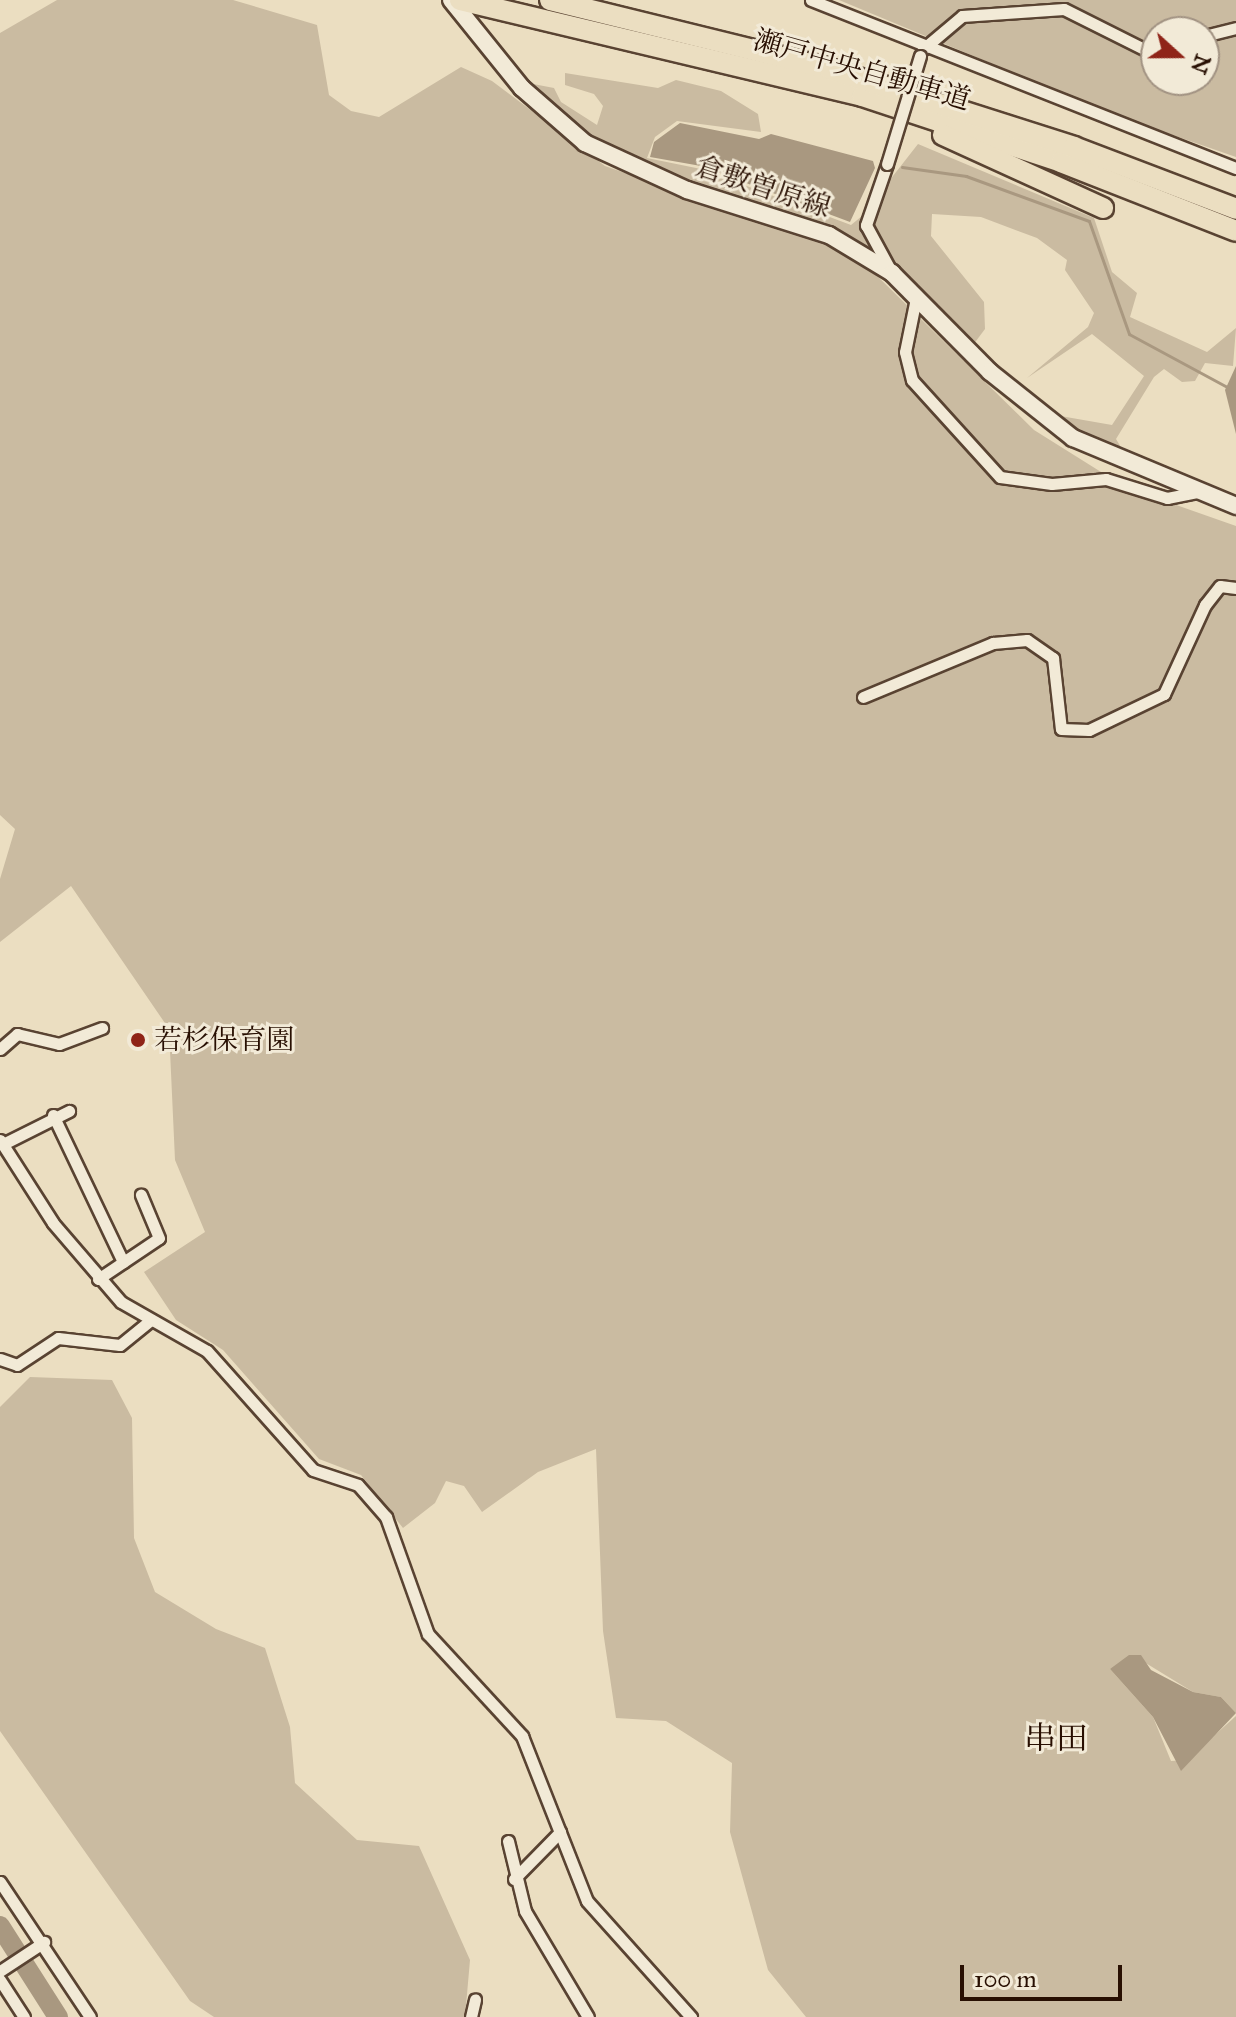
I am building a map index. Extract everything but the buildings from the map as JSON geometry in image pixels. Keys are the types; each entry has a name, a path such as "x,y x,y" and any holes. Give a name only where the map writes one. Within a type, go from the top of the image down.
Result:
{"highway":[{"name":"瀬戸中央自動車道","path":"460,0 862,96 1061,162 1236,231"},
{"name":"瀬戸中央自動車道","path":"550,0 830,69 1153,175 1236,209"},
{"path":"862,96 1103,208"},
{"path":"1153,175 1236,201"}],"street":[{"name":"倉敷曽原線","path":"451,0 501,64 562,127 613,160 829,235 892,273 1047,420 1116,460 1236,506"},
{"path":"811,0 922,50 1236,168"},
{"path":"892,273 866,225 922,50 962,16 1064,9 1140,47"},
{"path":"916,298 905,352 912,380 1000,477 1052,484 1106,479 1167,498 1199,492"},
{"path":"863,697 913,683 993,643 1027,640 1053,658 1061,729 1089,730 1164,694 1205,605 1220,586 1236,588"},
{"path":"0,1049 17,1034 59,1044 102,1028"},
{"path":"69,1111 53,1115 1,1142 98,1279 151,1320 207,1351 313,1470 358,1485 386,1517 428,1634 509,1714 597,1917 691,2017"},
{"path":"53,1115 123,1262"},
{"path":"98,1279 159,1238 141,1195"},
{"path":"0,1359 17,1365 58,1338 120,1345 151,1320"},
{"path":"514,1879 560,1832"},
{"path":"508,1841 514,1879 525,1911 588,2017"},
{"path":"0,1882 90,2017"},
{"path":"0,1971 42,1944"},
{"path":"0,1980 24,2017"},
{"path":"471,2017 475,1999"}],"shaded area":[{"path":"57,0 233,0 317,25 329,95 351,111 379,117 461,67 492,81 605,166 821,241 869,268 1034,430 1125,487 1236,526 1236,1713 1221,1697 1193,1692 1144,1662 1110,1669 1153,1717 1171,1761 1187,1760 1236,1716 1236,2017 806,2017 768,1970 730,1832 732,1763 666,1721 616,1718 603,1631 596,1449 538,1472 482,1512 464,1486 446,1481 435,1503 403,1528 361,1475 319,1459 223,1350 176,1320 144,1272 205,1232 175,1160 169,1029 71,886 0,942 0,879 15,829 0,815 0,33"},
{"path":"839,0 1236,0 1236,157 1115,115"},
{"path":"565,73 658,88 676,80 721,91 758,114 761,132 677,121 655,137 647,158 701,169 851,225 862,216 873,252 824,225 672,176 588,139 528,83 554,88 561,102 597,125 603,106 594,94 565,85"},
{"path":"680,123 759,139 771,134 873,161 875,168 850,222 701,166 650,157 654,142"},
{"path":"918,144 1094,218 1112,272 1137,293 1130,317 1207,352 1236,328 1233,366 1205,363 1195,381 1182,382 1164,369 1154,377 1116,439 1125,454 1049,414 1112,425 1144,376 1092,334 1027,378 1088,327 1094,313 1065,270 1067,260 1037,238 981,217 932,214 931,236 984,302 985,329 973,345 900,272 872,222 882,190"},
{"path":"1236,366 1236,434 1225,390"},
{"path":"30,1377 112,1380 132,1418 134,1538 155,1592 216,1629 265,1648 290,1727 295,1783 357,1840 419,1846 470,1960 465,2017 214,2017 190,2001 0,1731 0,1407"},
{"path":"1129,1655 1141,1655 1151,1670 1193,1692 1221,1697 1236,1713 1181,1771 1153,1717 1110,1669"}],"waterway":[{"path":"902,167 966,176 1089,221 1129,334 1227,387"},
{"path":"0,1926 58,2017"}],"place":[{"name":"若杉保育園","path":"138,1040"}],"district":[{"name":"串田","path":"1056,1739"}]}
